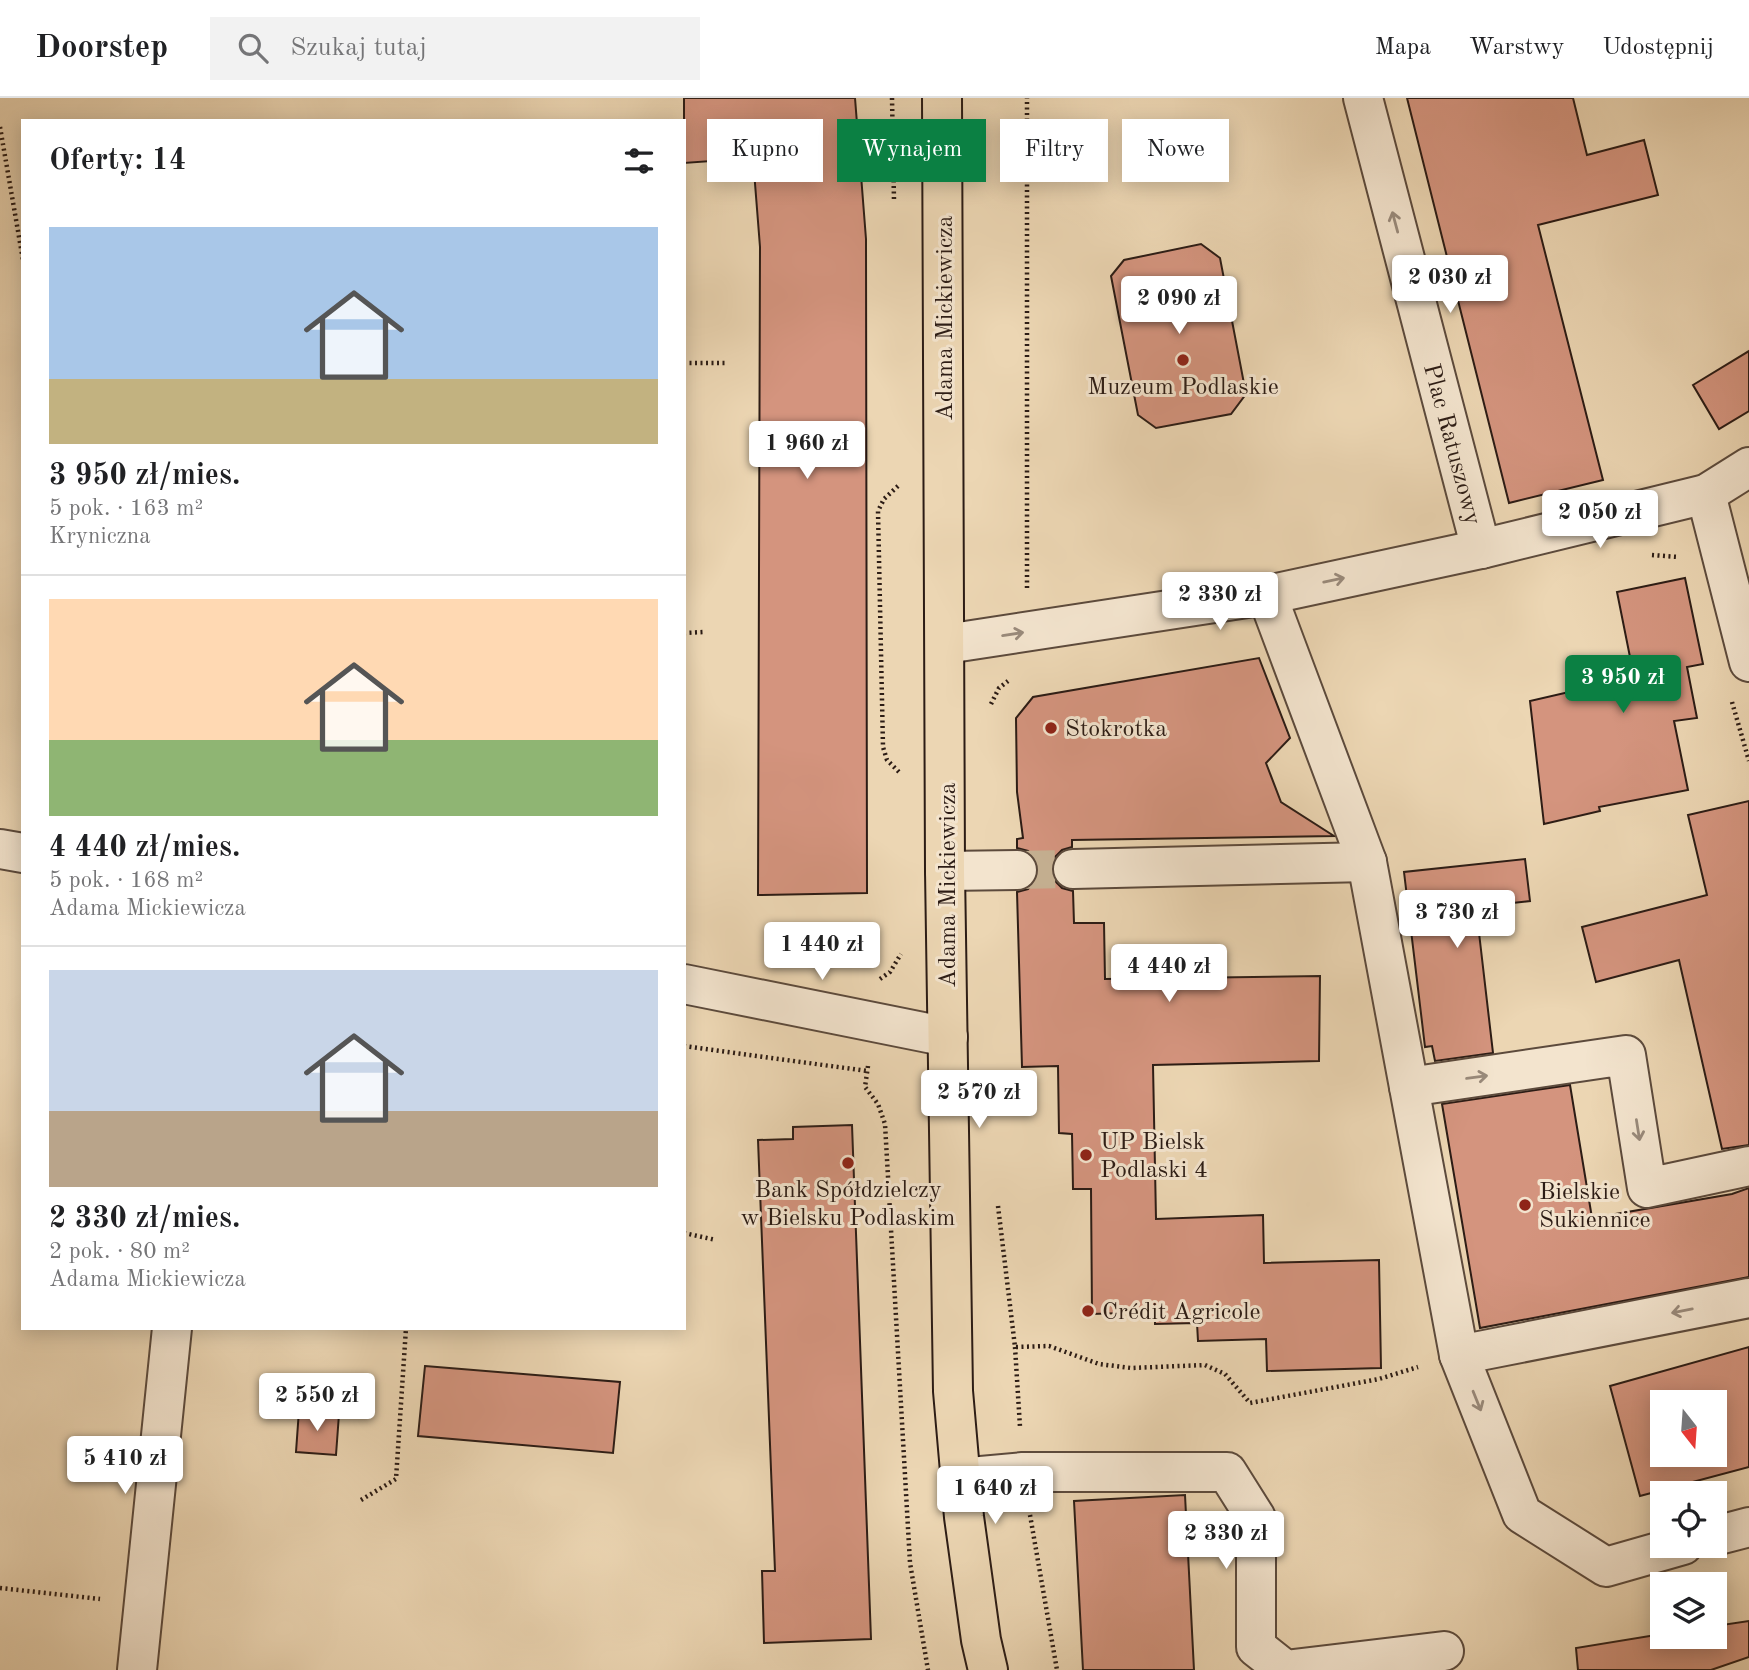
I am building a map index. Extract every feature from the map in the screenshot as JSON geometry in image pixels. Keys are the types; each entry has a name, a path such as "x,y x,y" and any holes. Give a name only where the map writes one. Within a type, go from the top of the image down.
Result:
{"main road":[{"name":"Adama Mickiewicza","path":"942,98 945,871 953,1391 959,1478 981,1640 988,1670"}],"street":[{"name":"Plac Ratuszowy","path":"946,644 1267,595 1481,549 1363,98"},
{"path":"1481,549 1706,494 1749,467"},
{"path":"1706,494 1749,662"},
{"path":"1267,595 1367,862 1459,1355 1522,1514 1606,1567 1650,1554"},
{"path":"0,849 21,853"},
{"path":"1073,869 1367,862"},
{"path":"945,871 1017,870"},
{"path":"686,984 948,1037"},
{"path":"1409,1087 1626,1055 1647,1188 1749,1166"},
{"path":"1459,1355 1749,1298"},
{"path":"137,1670 172,1330"},
{"path":"959,1478 1023,1472 1227,1472 1256,1518 1256,1647 1285,1670 1444,1651"},
{"path":"1727,1533 1749,1527"}],"path":[{"path":"892,98 894,203"},
{"path":"990,713 992,700 999,688 1020,674 1035,671 1027,602 1027,98"},
{"path":"0,127 21,248"},
{"path":"686,363 728,363"},
{"path":"904,478 884,499 878,511 883,747 887,760 905,778"},
{"path":"1638,558 1678,556 1685,568"},
{"path":"686,633 704,632"},
{"path":"1731,699 1749,761"},
{"path":"904,947 890,972 878,981 865,1087 878,1104 885,1124 909,1563 928,1670"},
{"path":"686,1046 867,1071"},
{"path":"997,1204 1015,1347 1049,1346 1099,1364 1131,1368 1205,1365 1225,1374 1250,1403 1292,1397 1404,1372"},
{"path":"686,1233 716,1240"},
{"path":"361,1500 396,1479 406,1330"},
{"path":"0,1588 144,1604"}],"building":[{"path":"684,98 855,98 857,119 837,119 837,182 862,182 866,239 867,893 758,895 760,247 755,182 823,182 823,119 707,119 707,161 686,163"},
{"path":"1407,98 1573,98 1587,155 1644,140 1658,195 1538,225 1603,480 1509,503"},
{"name":"Muzeum Podlaskie","path":"1201,244 1220,258 1246,394 1231,414 1156,428 1138,415 1111,276 1124,260"},
{"path":"1749,351 1749,411 1719,429 1693,385"},
{"path":"1685,578 1703,664 1687,667 1697,718 1674,721 1688,790 1599,807 1600,811 1544,824 1530,701 1634,677 1617,592"},
{"path":"1259,658 1290,738 1266,763 1281,802 1334,836 1072,840 1072,847 1062,850 1054,858 1051,870 1054,880 1062,888 1073,891 1074,923 1104,923 1105,979 1320,976 1319,1061 1153,1065 1156,1219 1263,1215 1264,1263 1379,1260 1381,1368 1267,1371 1266,1339 1198,1341 1197,1323 1155,1324 1155,1312 1092,1314 1091,1189 1073,1189 1072,1134 1059,1133 1058,1066 1022,1067 1017,892 1028,889 1036,881 1039,869 1036,859 1028,851 1017,848 1017,839 1023,838 1017,792 1016,718 1033,697"},
{"path":"1749,801 1749,1145 1722,1149 1679,960 1596,982 1582,927 1707,895 1688,815"},
{"path":"1525,859 1530,901 1476,907 1493,1053 1435,1061 1432,1046 1425,1047 1404,872"},
{"name":"Bielskie Sukiennice","path":"1570,1085 1592,1218 1732,1194 1749,1188 1749,1277 1480,1328 1442,1104"},
{"path":"852,1125 871,1639 764,1643 762,1571 775,1571 758,1140 793,1139 793,1127"},
{"path":"1749,1347 1749,1467 1696,1481 1650,1481 1650,1493 1640,1496 1610,1386"},
{"path":"425,1366 620,1382 613,1453 418,1436"},
{"path":"299,1410 339,1414 336,1455 296,1452"},
{"path":"1185,1495 1194,1670 1083,1670 1074,1501"},
{"path":"1749,1621 1749,1657 1711,1670 1578,1670 1576,1648 1650,1636 1650,1649 1727,1649 1727,1624"}],"tunnel":[{"path":"1017,870 1073,869"}],"place":[{"name":"Muzeum Podlaskie","path":"1183,360"},
{"name":"Stokrotka","path":"1051,728"},
{"name":"UP Bielsk Podlaski 4","path":"1086,1155"},
{"name":"Bank Spółdzielczy w Bielsku Podlaskim","path":"848,1163"},
{"name":"Bielskie Sukiennice","path":"1525,1205"},
{"name":"Crédit Agricole","path":"1088,1311"}]}
